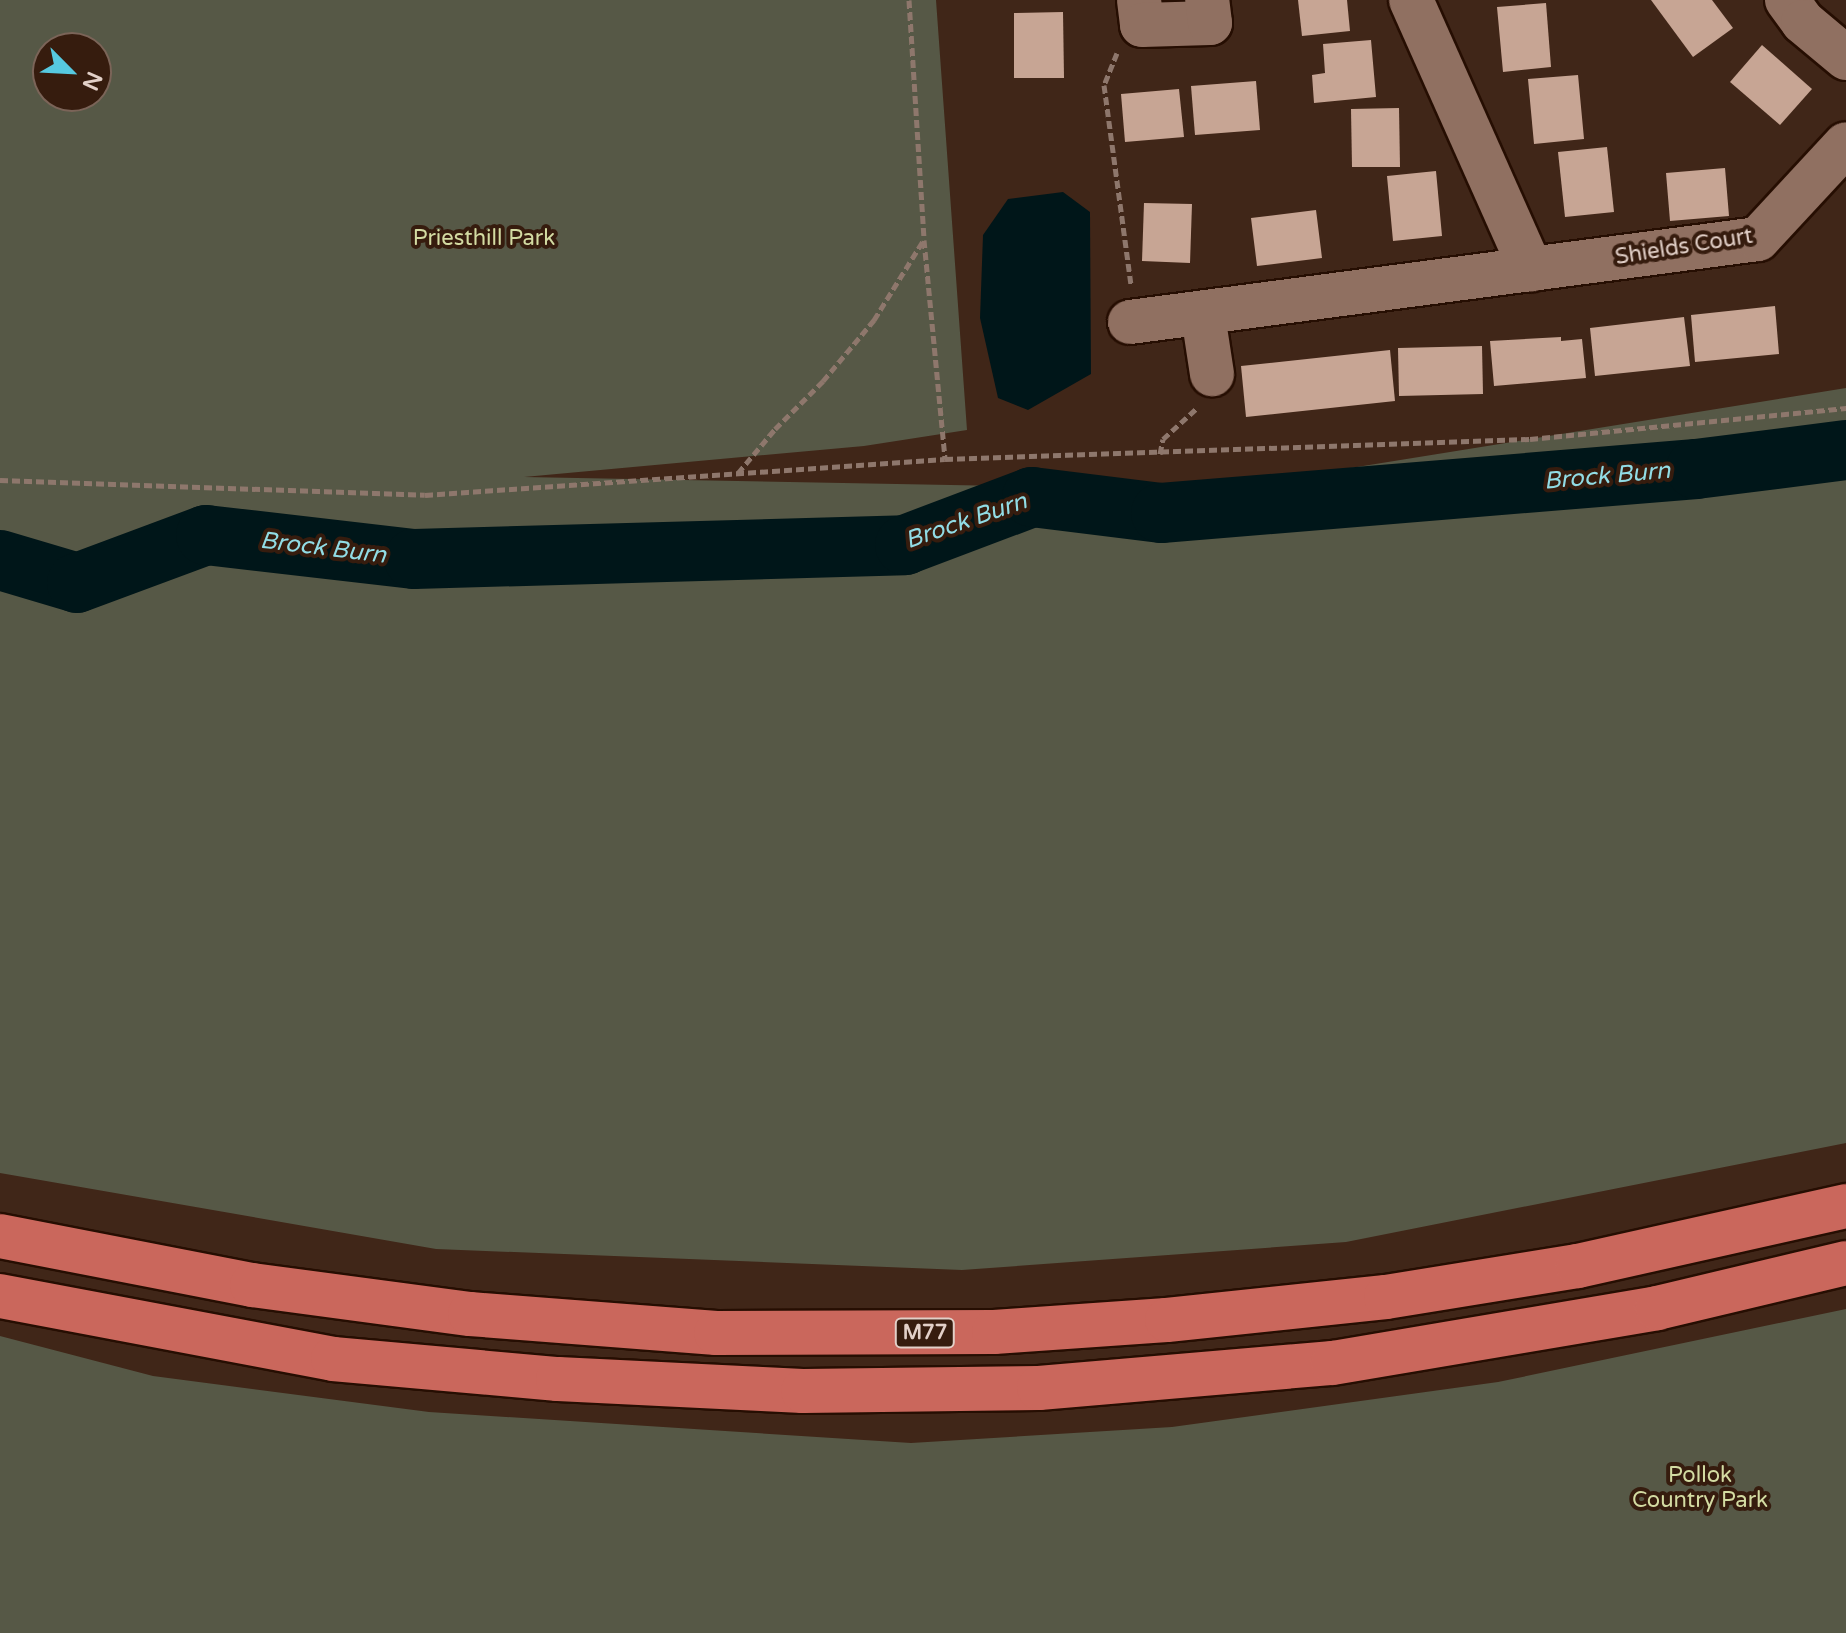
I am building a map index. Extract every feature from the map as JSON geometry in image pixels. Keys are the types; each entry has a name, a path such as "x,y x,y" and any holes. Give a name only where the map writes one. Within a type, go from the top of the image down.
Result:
{"highway":[{"name":"M77","path":"0,1236 252,1285 470,1314 716,1333 994,1332 1167,1320 1386,1297 1592,1263 1846,1206"},
{"path":"0,1296 348,1360 558,1379 803,1391 1023,1388 1333,1363 1643,1311 1846,1263"}],"street":[{"path":"1140,13 1210,23 1207,0"},
{"path":"1411,0 1531,270"},
{"path":"1787,0 1803,22 1846,58"},
{"name":"Shields Court","path":"1133,322 1758,239 1846,144"},
{"path":"1203,315 1212,374"}],"path":[{"path":"909,0 924,240 945,459"},
{"path":"1133,322 1104,85 1113,58 1140,13"},
{"path":"737,474 874,320 924,240"},
{"path":"1160,454 1163,439 1210,396 1212,374"},
{"path":"0,480 425,495 945,459 1530,439 1846,408"}],"green space":[{"name":"Priesthill Park","path":"0,0 936,0 967,430 864,446 524,477 1214,490 1846,388 1846,1143 1346,1242 962,1270 436,1249 0,1173"},
{"name":"Pollok Country Park","path":"1846,1309 1846,1633 0,1633 0,1336 153,1376 429,1412 911,1443 1172,1427 1498,1382"}],"shaded area":[{"path":"1063,192 1090,212 1091,374 1028,410 998,398 980,318 983,235 1008,199"}],"building":[{"path":"1298,0 1347,0 1350,31 1302,36"},
{"path":"1651,0 1712,0 1733,28 1693,57"},
{"path":"1546,3 1551,67 1503,72 1497,7"},
{"path":"1063,12 1064,78 1014,78 1014,13"},
{"path":"1371,40 1376,97 1314,103 1312,75 1325,73 1323,44"},
{"path":"1762,45 1812,89 1780,125 1730,82"},
{"path":"1578,75 1584,139 1534,144 1528,79"},
{"path":"1256,81 1260,130 1195,135 1191,86"},
{"path":"1179,89 1184,137 1125,142 1121,94"},
{"path":"1399,108 1400,167 1352,167 1351,109"},
{"path":"1607,147 1614,212 1565,217 1558,152"},
{"path":"1725,168 1729,216 1670,221 1666,173"},
{"path":"1436,171 1442,236 1393,241 1387,176"},
{"path":"1144,203 1192,204 1190,263 1142,261"},
{"path":"1316,210 1322,258 1257,266 1251,218"},
{"path":"1775,306 1779,354 1695,362 1691,315"},
{"path":"1684,317 1690,366 1595,376 1590,328"},
{"path":"1561,337 1561,341 1582,339 1586,378 1494,386 1490,341"},
{"path":"1482,346 1483,394 1399,396 1398,348"},
{"path":"1390,350 1395,401 1246,417 1241,366"}],"waterway":[{"name":"Brock Burn","path":"0,560 77,583 206,535 414,559 905,545 1032,497 1161,513 1696,469 1846,450"}]}
